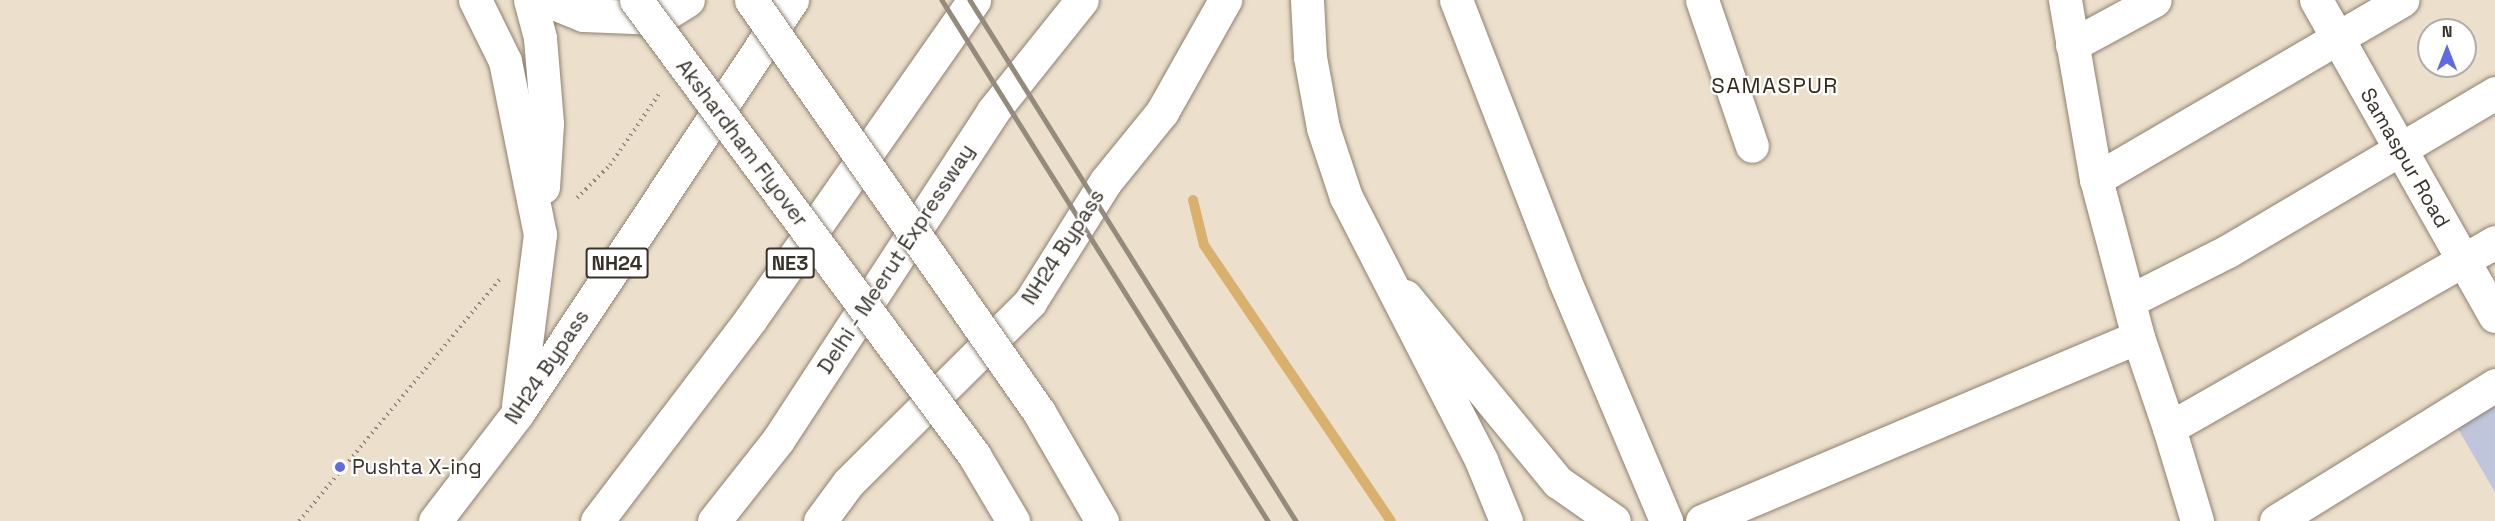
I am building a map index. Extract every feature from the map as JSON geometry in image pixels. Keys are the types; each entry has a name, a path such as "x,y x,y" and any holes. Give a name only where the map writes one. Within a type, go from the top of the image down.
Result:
{"main road":[{"path":"475,0 505,61 540,234"},
{"path":"517,414 540,234 547,124 540,38 530,0"},
{"path":"546,0 583,15 659,18 688,0"},
{"name":"Akshardham Flyover","path":"636,0 967,446 1013,521"},
{"path":"751,0 1039,412 1101,521"},
{"name":"NH24 Bypass","path":"435,521 517,414 792,0"},
{"name":"NE3","path":"597,521 750,320 974,0"},
{"name":"Delhi - Meerut Expressway","path":"714,521 778,440 993,111 1082,0"},
{"name":"NH24 Bypass","path":"820,521 848,483 1030,302 1106,181 1162,112 1225,0"},
{"path":"1307,0 1310,57 1323,128 1346,197 1496,490 1506,521"},
{"path":"1456,0 1564,279 1666,521"},
{"path":"1702,0 1752,146"},
{"path":"2065,0 2096,179 2138,337 2197,521"},
{"path":"2072,45 2155,0"},
{"name":"Samaspur Road","path":"2316,0 2397,149 2495,316"},
{"path":"2096,179 2402,0"},
{"path":"2129,301 2228,250 2495,93"},
{"path":"2169,428 2495,242"},
{"path":"1378,261 1558,482 1614,521"},
{"path":"1702,521 2138,337"},
{"path":"2276,521 2495,385"}],"path":[{"path":"540,234 610,165"},
{"path":"299,521 502,277"}],"building":[{"path":"2495,399 2495,492 2454,422"}],"waterway":[{"path":"1193,200 1204,245 1391,521"}],"railway":[{"path":"942,0 1268,521"},
{"path":"970,0 1296,521"}],"place":[{"name":"Pushta X-ing","path":"340,467"}],"district":[{"name":"SAMASPUR","path":"1775,86"}]}
